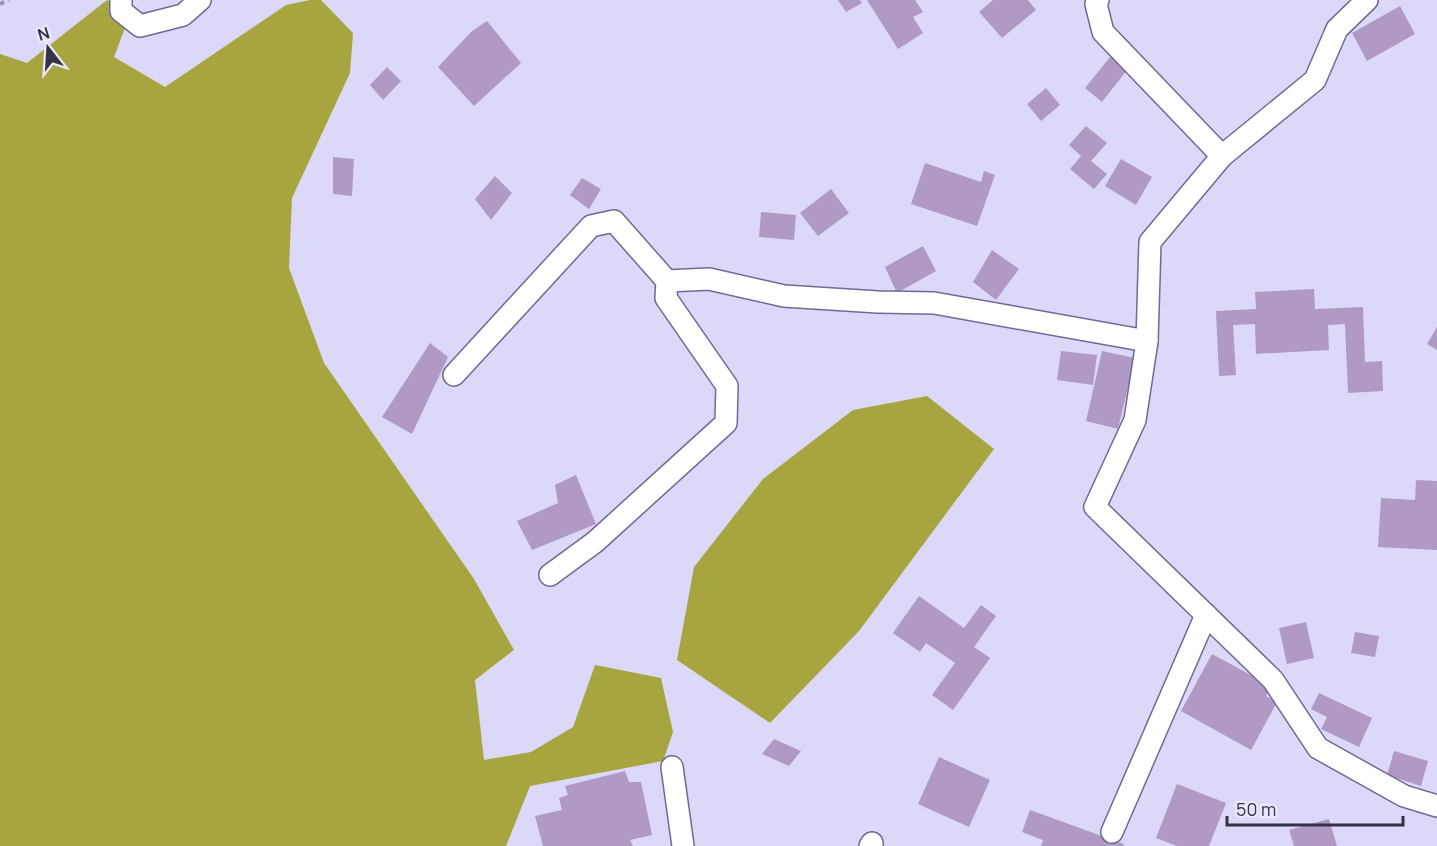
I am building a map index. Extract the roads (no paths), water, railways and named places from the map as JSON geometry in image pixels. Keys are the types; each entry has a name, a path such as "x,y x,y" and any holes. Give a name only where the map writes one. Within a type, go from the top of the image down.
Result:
{"street":[{"path":"121,0 121,11 140,26 183,15 201,0"},
{"path":"1098,0 1096,4 1103,32 1222,156"},
{"path":"1367,0 1337,29 1315,80 1222,156 1150,242 1147,341 1135,420 1095,507 1273,680 1318,748 1404,796 1437,806"},
{"path":"454,375 591,226 614,221 668,281 666,298 727,386 726,423 595,542 550,575"},
{"path":"668,281 710,279 784,296 934,303 1147,341"},
{"path":"1112,832 1206,615"},
{"path":"672,767 683,846"}]}
